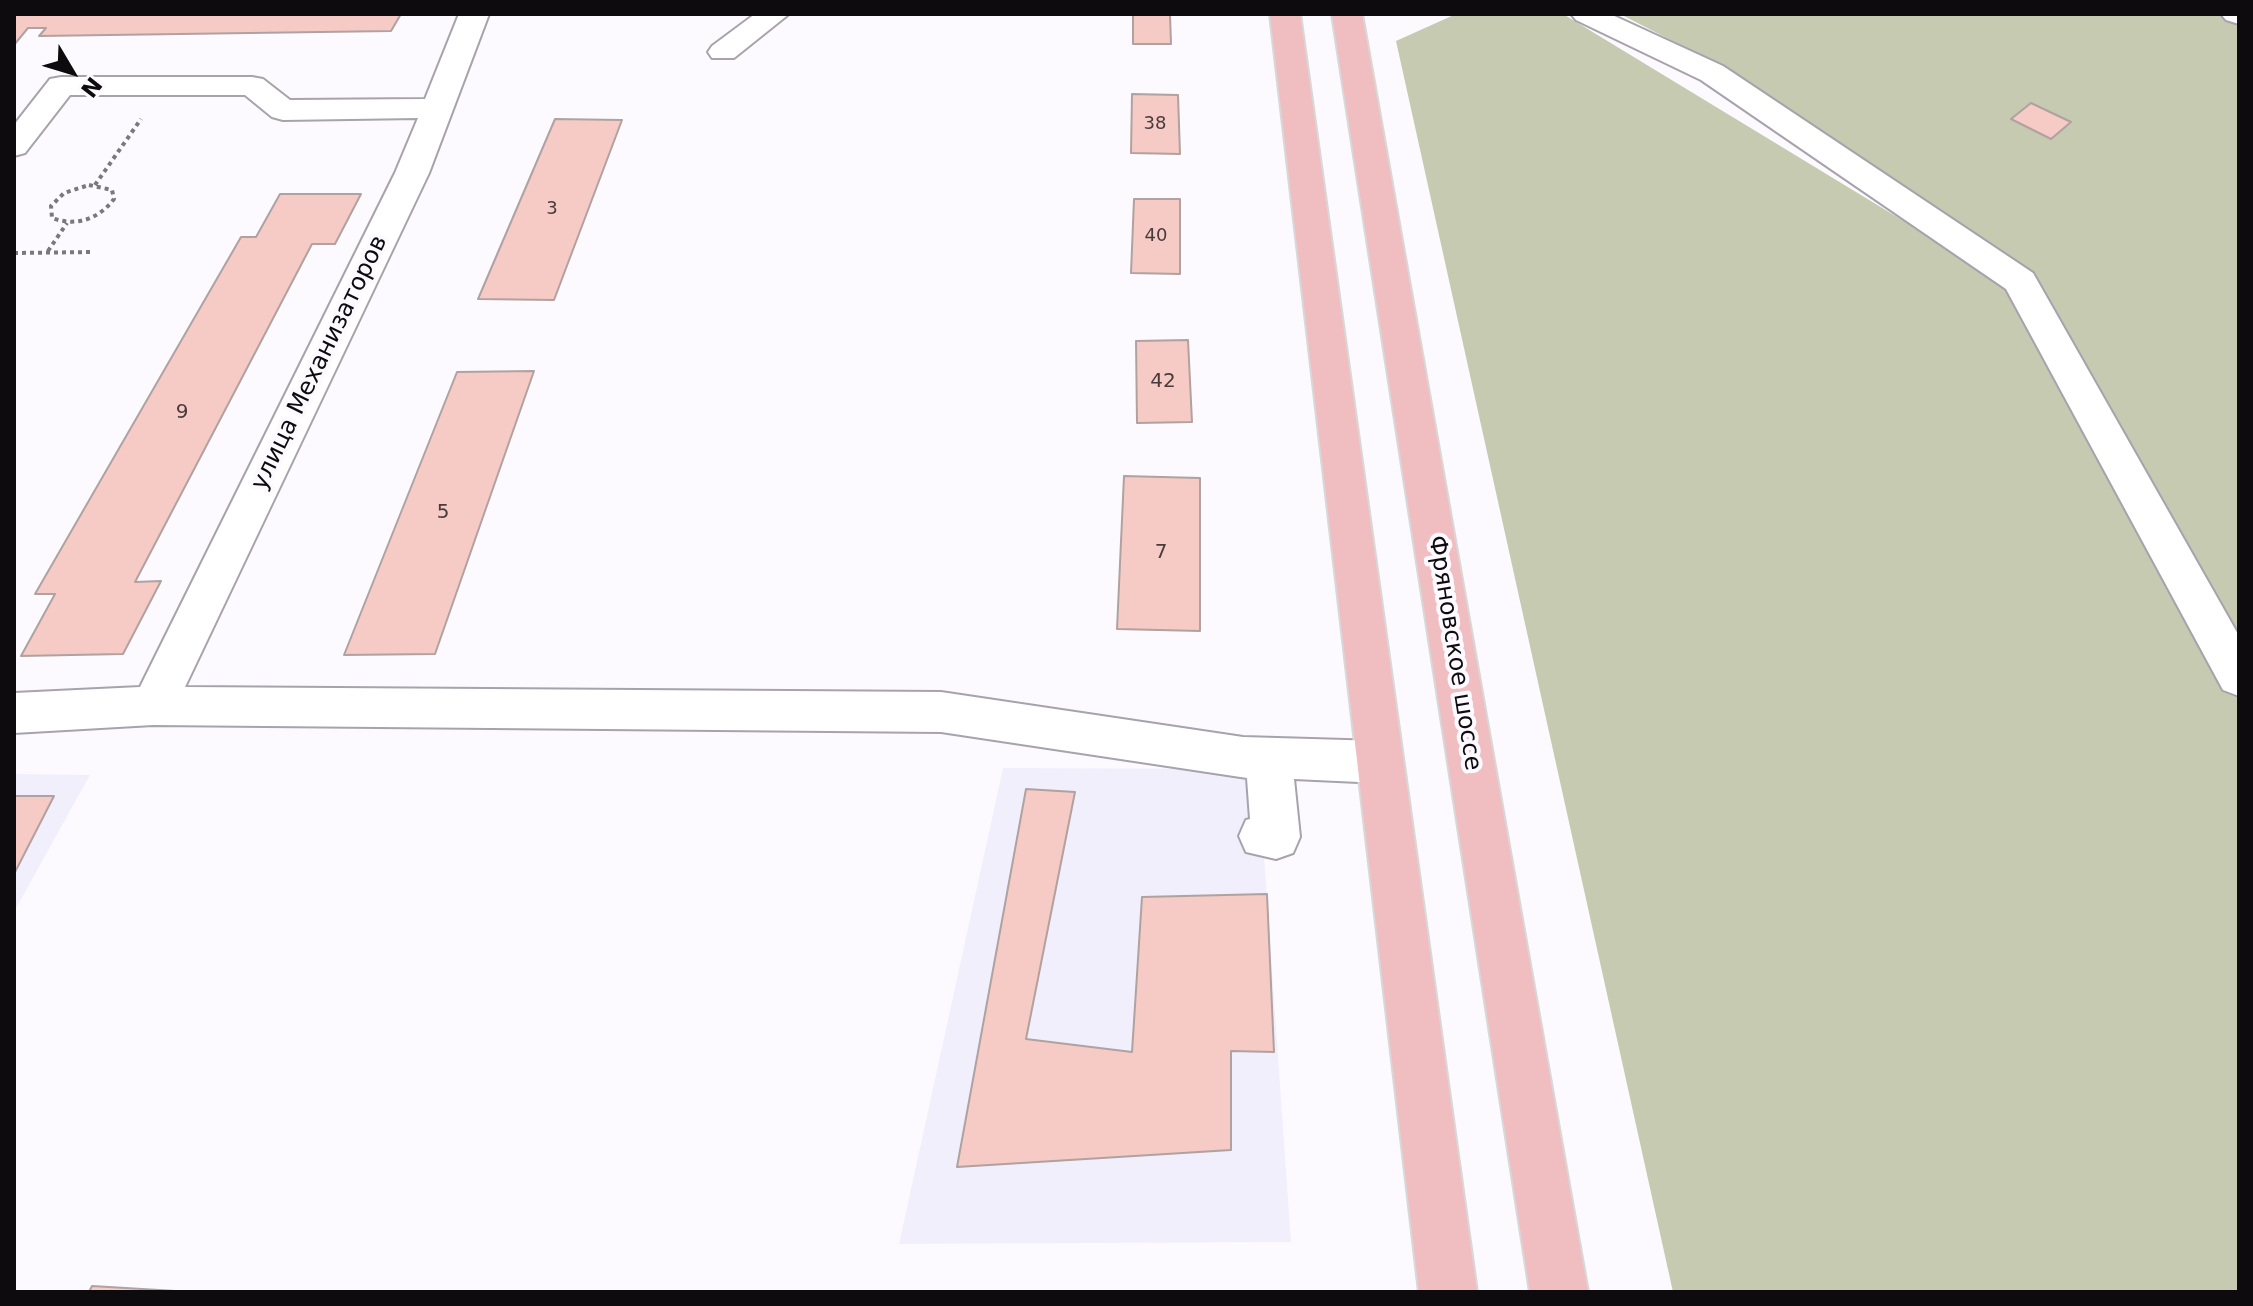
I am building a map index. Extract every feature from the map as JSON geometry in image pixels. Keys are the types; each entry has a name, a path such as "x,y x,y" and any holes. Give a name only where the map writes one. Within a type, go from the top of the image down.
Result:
{"main road":[{"path":"1285,14 1448,1292"},
{"name":"Фряновское шоссе","path":"1347,14 1559,1292"}],"street":[{"name":"улица Механизаторов","path":"153,706 412,173 474,14"},
{"path":"723,52 774,14"},
{"path":"1586,14 1712,73 2020,281 2239,677"},
{"path":"14,146 61,86 252,86 283,110 437,108"},
{"path":"14,713 153,706 941,712 1243,757 1380,762"},
{"path":"1263,836 1276,837 1269,757"}],"path":[{"path":"95,185 164,86"},
{"path":"95,185 112,190 111,205 87,220 68,223 52,218 51,206 70,190 95,185"},
{"path":"47,252 68,223"},
{"path":"14,253 94,252"}],"shaded area":[{"path":"1003,768 1258,769 1291,1242 899,1244"},
{"path":"14,774 90,775 14,912"}],"green space":[{"path":"1456,14 1563,14 1991,274 2016,301 1996,264 1729,70 1620,14 2239,14 2239,1292 1673,1292 1396,41"}],"building":[{"path":"14,14 401,14 391,31 39,36 46,28 28,28 14,45"},
{"path":"1133,14 1170,14 1171,44 1133,44"},
{"path":"1132,94 1178,95 1180,154 1131,153"},
{"path":"2031,103 2071,122 2051,139 2011,119"},
{"path":"555,119 622,120 554,300 478,299"},
{"path":"280,194 361,194 335,244 312,244 135,582 161,581 123,654 21,656 55,594 35,594 241,237 256,237"},
{"path":"1134,199 1180,199 1180,274 1131,273"},
{"path":"1188,340 1192,422 1137,423 1136,341"},
{"path":"534,371 435,654 344,655 457,372"},
{"path":"1124,476 1200,478 1200,631 1117,629"},
{"path":"1026,789 1075,792 1026,1039 1132,1052 1142,897 1267,894 1274,1052 1231,1051 1231,1150 957,1167"},
{"path":"14,796 54,796 14,874"},
{"path":"92,1286 176,1291 89,1292"}]}
